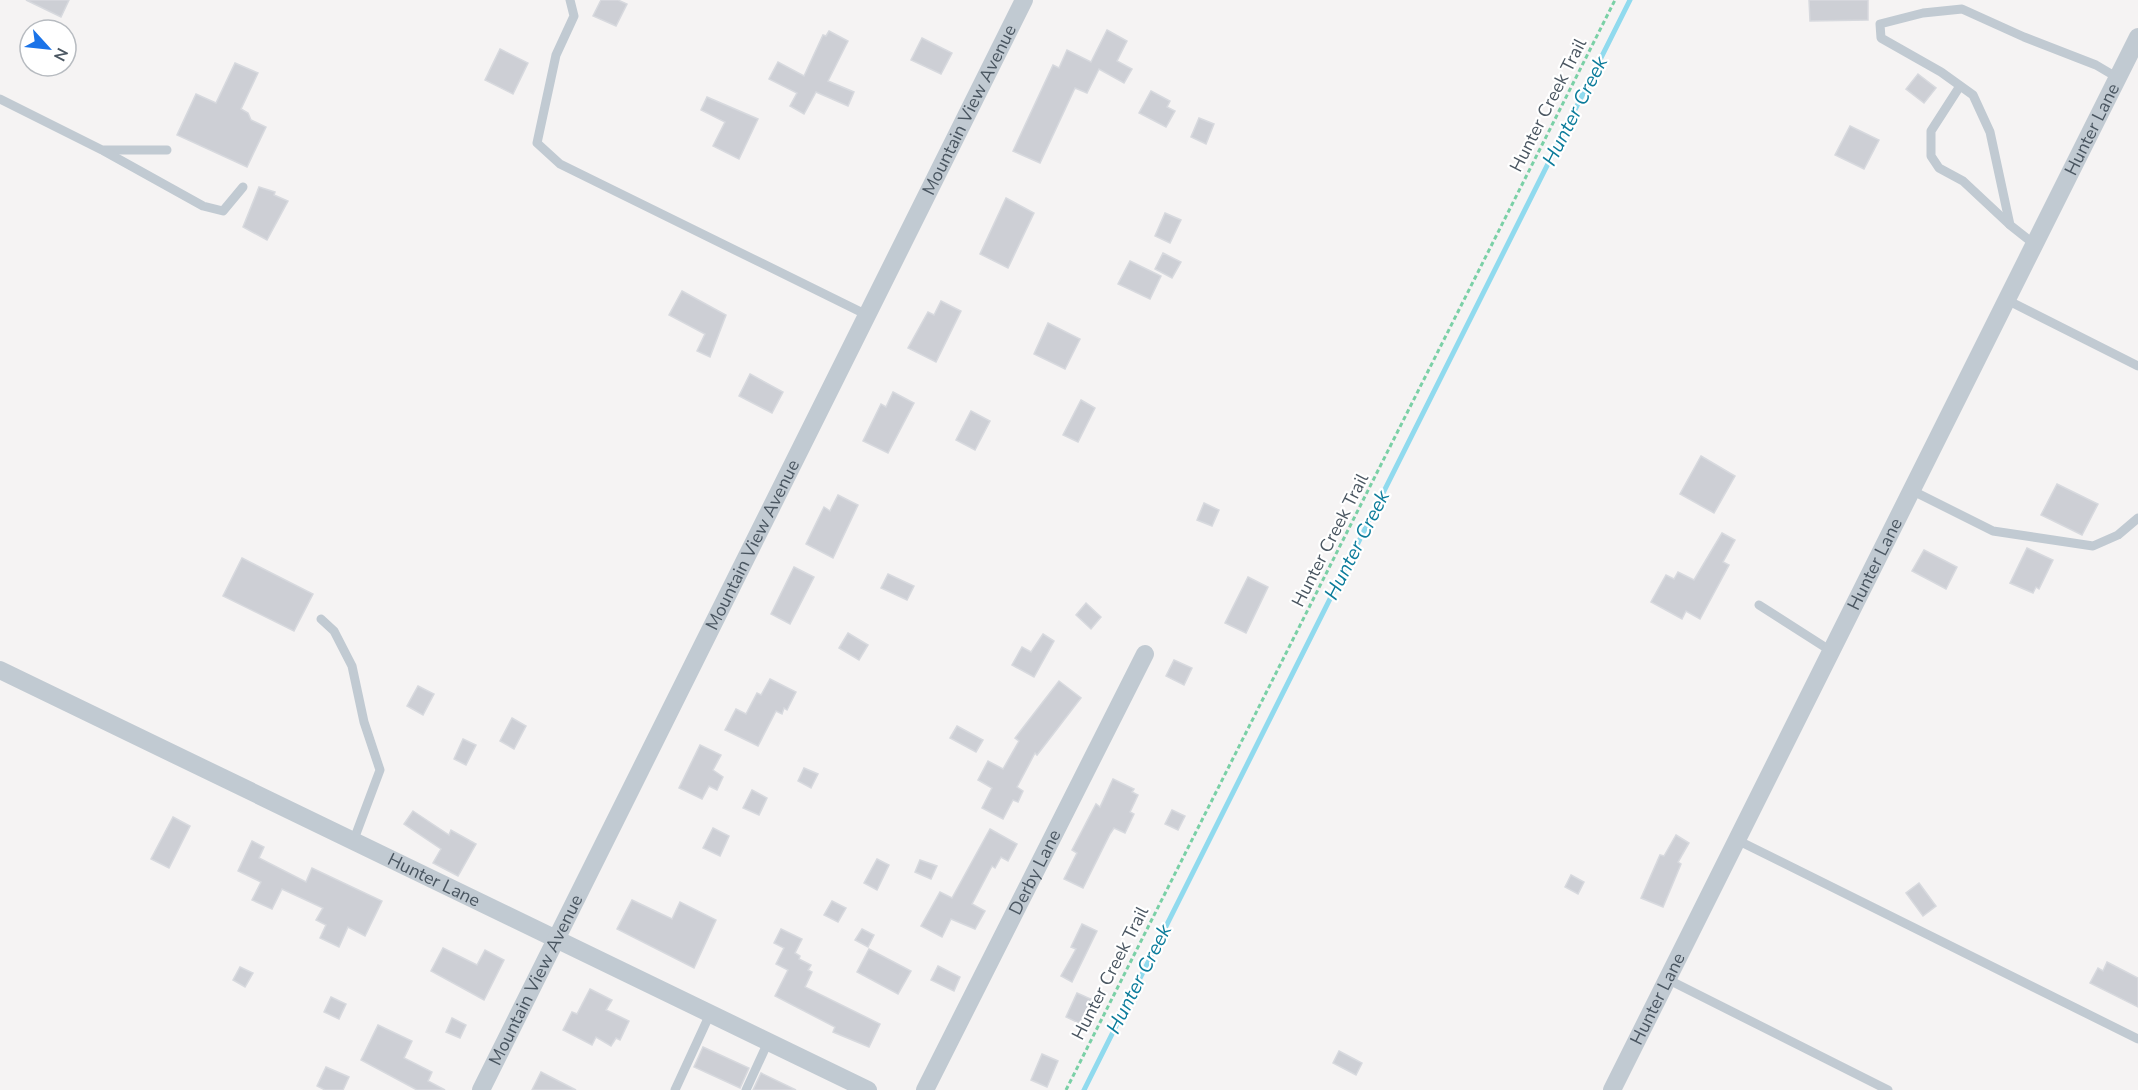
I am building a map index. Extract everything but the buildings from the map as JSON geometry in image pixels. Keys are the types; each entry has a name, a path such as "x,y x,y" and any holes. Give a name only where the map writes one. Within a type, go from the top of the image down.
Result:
{"street":[{"name":"Mountain View Avenue","path":"481,1090 1023,0"},
{"name":"Hunter Lane","path":"1612,1090 1913,491 2034,244 2137,43"},
{"name":"Derby Lane","path":"925,1090 1145,654"},
{"name":"Hunter Lane","path":"0,670 868,1090"}],"lane":[{"path":"570,0 574,16 556,55 537,143 561,164 867,315"},
{"path":"2010,225 1990,132 1973,95 1881,38 1880,24 1923,13 1962,9 2024,37 2096,65 2118,78"},
{"path":"1960,86 1931,131 1931,156 1939,168 1963,181 2034,244"},
{"path":"0,99 102,150 203,206 223,212 243,187"},
{"path":"102,150 167,150"},
{"path":"2007,300 2138,366"},
{"path":"1913,491 1993,531 2093,546 2118,535 2138,518"},
{"path":"1759,605 1831,651"},
{"path":"321,619 334,631 352,666 364,722 380,770 353,842"},
{"path":"1737,840 2138,1039"},
{"path":"1667,979 1888,1090"},
{"path":"675,1090 710,1014"},
{"path":"746,1090 768,1042"}],"path":[{"name":"Hunter Creek Trail","path":"1066,1090 1292,647 1615,0"}],"waterway":[{"name":"Hunter Creek","path":"1084,1090 1630,0"}]}
